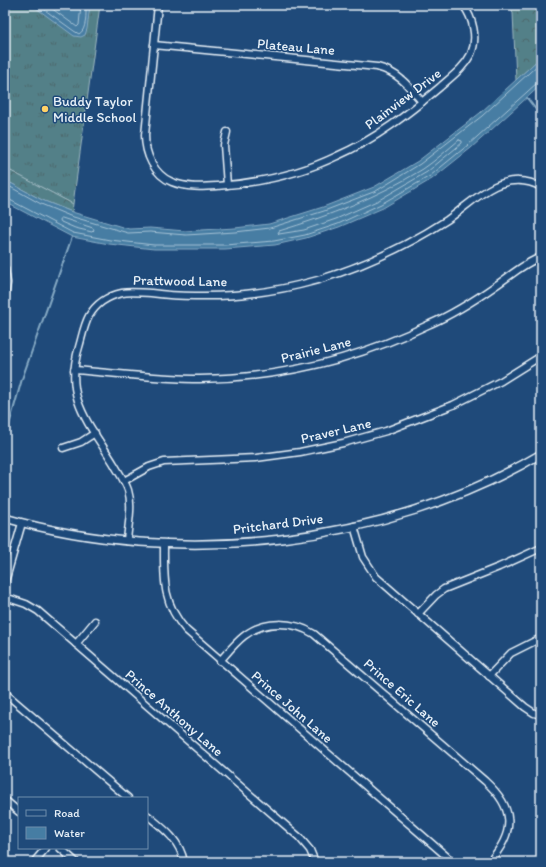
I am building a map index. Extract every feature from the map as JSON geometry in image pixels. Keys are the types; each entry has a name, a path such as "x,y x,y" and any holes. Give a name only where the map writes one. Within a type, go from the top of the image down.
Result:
{"street":[{"name":"Plainview Drive","path":"158,5 145,145 149,159 161,175 173,183 195,187 255,182 305,169 336,157 382,132 422,102 457,72 465,63 472,52 474,39 473,28 463,5"},
{"name":"Plateau Lane","path":"154,45 377,67 397,75 408,84 422,102"},
{"path":"226,132 224,145 227,185"},
{"name":"Prattwood Lane","path":"126,541 130,498 127,488 79,406 74,388 76,355 90,316 101,303 112,296 130,292 216,296 303,284 353,268 405,245 456,214 495,185 505,182 521,181 541,187"},
{"name":"Prairie Lane","path":"74,370 154,377 211,378 273,373 321,364 375,347 431,324 471,302 528,263 541,257"},
{"path":"5,269 7,283 5,298"},
{"name":"Praver Lane","path":"124,481 149,467 164,462 256,458 300,452 386,432 459,402 501,380 541,356"},
{"path":"63,448 81,442 95,433"},
{"name":"Pritchard Drive","path":"5,518 62,531 126,541 164,544 217,544 282,539 354,526 399,515 452,496 504,474 541,454"},
{"path":"5,582 22,523"},
{"path":"354,526 363,557 369,568 380,581 525,707 541,715"},
{"name":"Prince John Lane","path":"164,544 164,582 166,593 179,622 186,630 453,862"},
{"path":"418,614 436,595 444,589 541,548"},
{"name":"Prince Anthony Lane","path":"5,597 33,608 76,644 299,837 310,850 315,862"},
{"path":"76,644 96,621"},
{"name":"Prince Eric Lane","path":"220,661 245,635 264,626 280,624 291,625 305,629 314,634 498,793 506,808 508,830 502,847 489,862"},
{"path":"489,676 511,653 541,638"},
{"path":"5,693 127,797"},
{"path":"5,800 18,811"},
{"path":"148,816 176,842 181,851 184,862"},
{"path":"34,862 45,849"},
{"path":"61,849 76,862"}],"green space":[{"name":"Buddy Taylor Middle School","path":"5,5 100,5 73,204 5,168"},
{"path":"510,5 541,5 541,57 516,80 513,13"},
{"path":"5,168 73,204 72,212 42,200 5,180"}],"water":[{"path":"32,5 90,5 85,35 81,37 74,36"},
{"path":"541,57 541,85 471,148 432,179 383,208 339,227 306,238 275,245 225,249 154,249 109,244 72,237 5,202 5,180 42,200 72,212 129,229 150,228 185,231 269,224 323,207 374,187 418,161 480,113"}],"waterway":[{"path":"527,98 541,116"},
{"path":"5,439 22,379 72,237"}],"place":[{"name":"Buddy Taylor Middle School","path":"45,109"}]}
